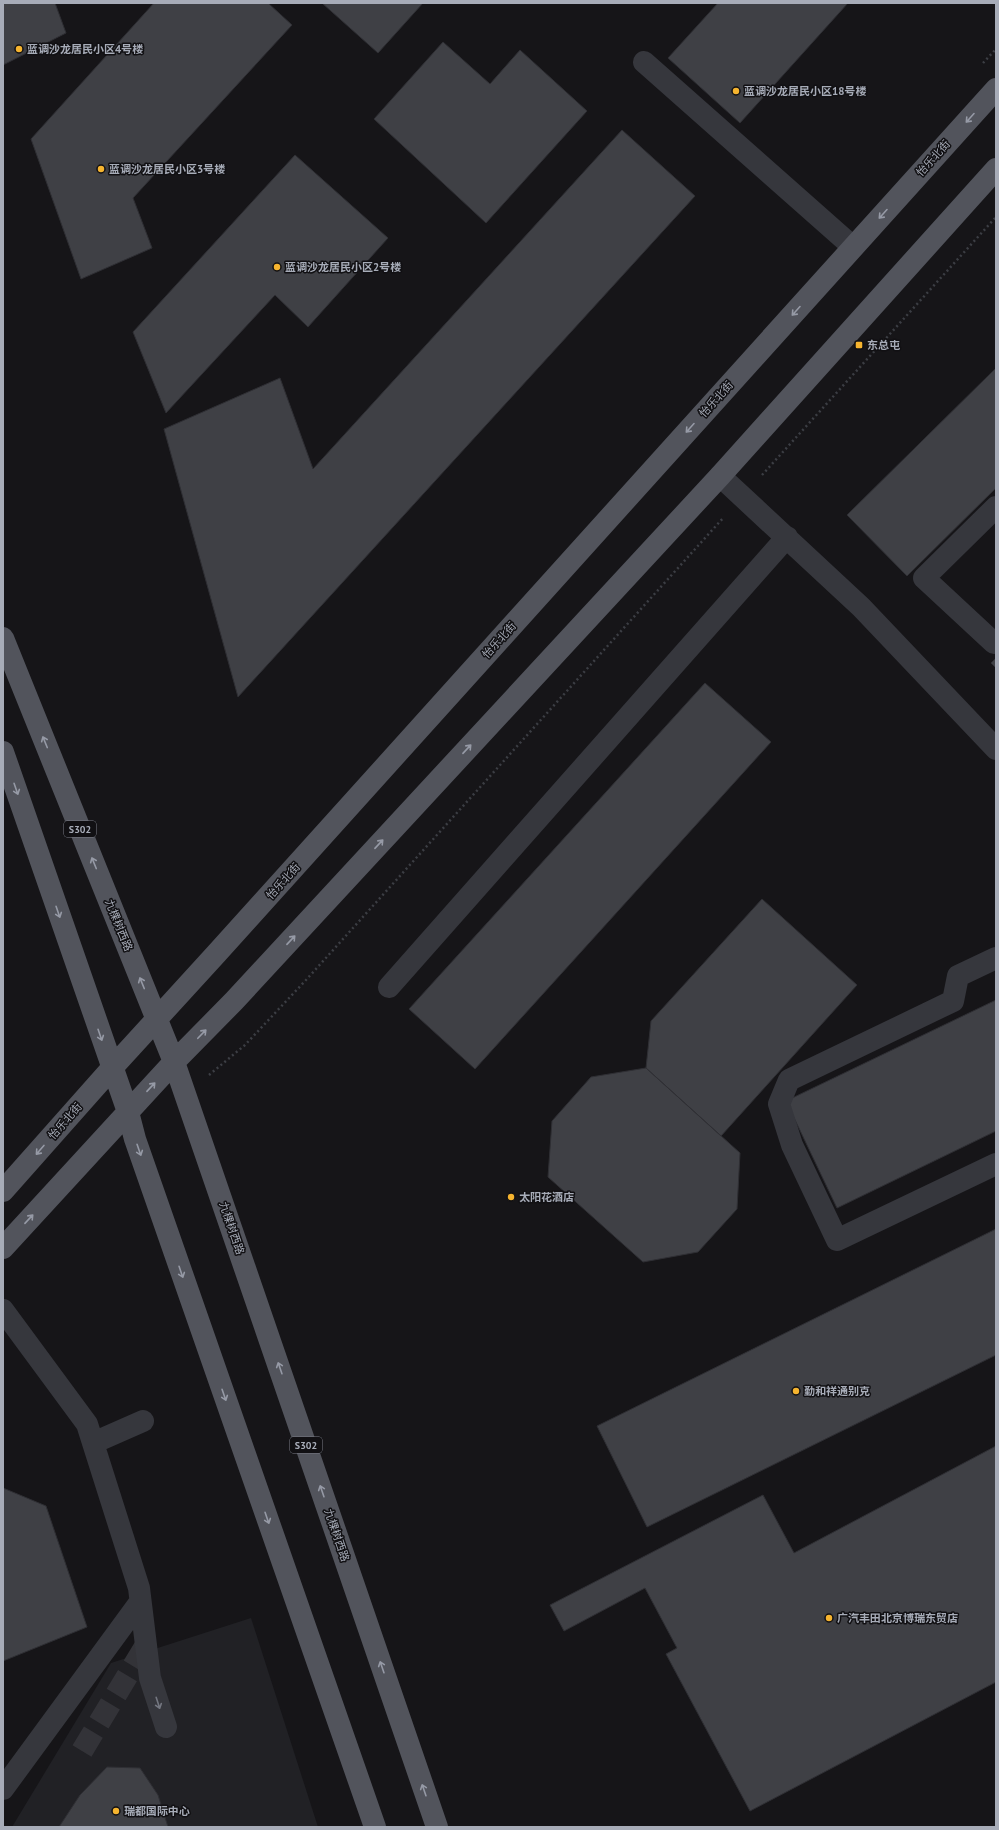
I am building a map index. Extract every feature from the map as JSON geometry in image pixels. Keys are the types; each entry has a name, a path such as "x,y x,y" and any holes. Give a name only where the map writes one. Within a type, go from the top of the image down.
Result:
{"main road":[{"name":"怡乐北街","path":"3,1191 112,1068 996,89"},
{"path":"3,1248 174,1062 244,990 720,476 996,169"},
{"name":"九棵树西路","path":"3,638 174,1062 437,1827"},
{"path":"3,752 128,1112 135,1139 375,1827"}],"street":[{"path":"644,62 853,247"},
{"path":"720,476 861,607 996,749"},
{"path":"996,507 924,578 994,643 996,641"},
{"path":"389,987 787,537"},
{"path":"996,958 958,976 953,1001 789,1080 779,1104 792,1145 837,1240 996,1164"},
{"path":"3,1310 87,1424 139,1588 150,1678 166,1727"},
{"path":"93,1443 143,1421"},
{"path":"3,1789 140,1602"}],"shaded area":[{"path":"251,1618 318,1827 12,1827 111,1663"}],"building":[{"name":"蓝调沙龙居民小区4号楼","path":"3,3 55,3 66,33 3,65"},
{"name":"蓝调沙龙居民小区3号楼","path":"154,3 268,3 292,25 133,198 152,248 81,279 31,139"},
{"path":"322,3 423,3 378,53"},
{"name":"蓝调沙龙居民小区18号楼","path":"718,3 848,3 740,123 668,58"},
{"path":"443,42 490,84 520,50 587,111 486,223 374,119"},
{"path":"622,130 695,196 238,697 164,429 280,378 313,469"},
{"name":"蓝调沙龙居民小区2号楼","path":"295,155 388,238 308,327 275,295 166,413 133,332"},
{"path":"996,368 996,488 907,576 847,515"},
{"path":"996,658 996,668 991,663"},
{"path":"705,683 771,742 475,1069 409,1009"},
{"path":"762,899 857,985 721,1136 646,1068 651,1021"},
{"path":"996,1000 996,1131 837,1208 786,1101"},
{"name":"太阳花酒店","path":"646,1068 740,1153 737,1209 698,1252 643,1262 548,1177 552,1121 591,1077"},
{"name":"勤和祥通别克","path":"996,1229 996,1355 647,1527 597,1426"},
{"name":"广汽丰田北京博瑞东贸店","path":"996,1446 996,1682 750,1811 666,1654 677,1648 645,1588 564,1631 550,1605 763,1495 794,1553"},
{"path":"3,1488 46,1506 87,1627 3,1661"},
{"name":"瑞都国际中心","path":"107,1767 140,1768 158,1795 168,1827 59,1827 80,1795"}],"tunnel":[{"path":"82,1751 146,1645"}],"place":[{"name":"蓝调沙龙居民小区4号楼","path":"19,49"},
{"name":"蓝调沙龙居民小区18号楼","path":"736,91"},
{"name":"蓝调沙龙居民小区3号楼","path":"101,169"},
{"name":"蓝调沙龙居民小区2号楼","path":"277,267"},
{"name":"东总屯","path":"859,345"},
{"name":"太阳花酒店","path":"511,1197"},
{"name":"勤和祥通别克","path":"796,1391"},
{"name":"广汽丰田北京博瑞东贸店","path":"829,1618"},
{"name":"瑞都国际中心","path":"116,1811"}]}
